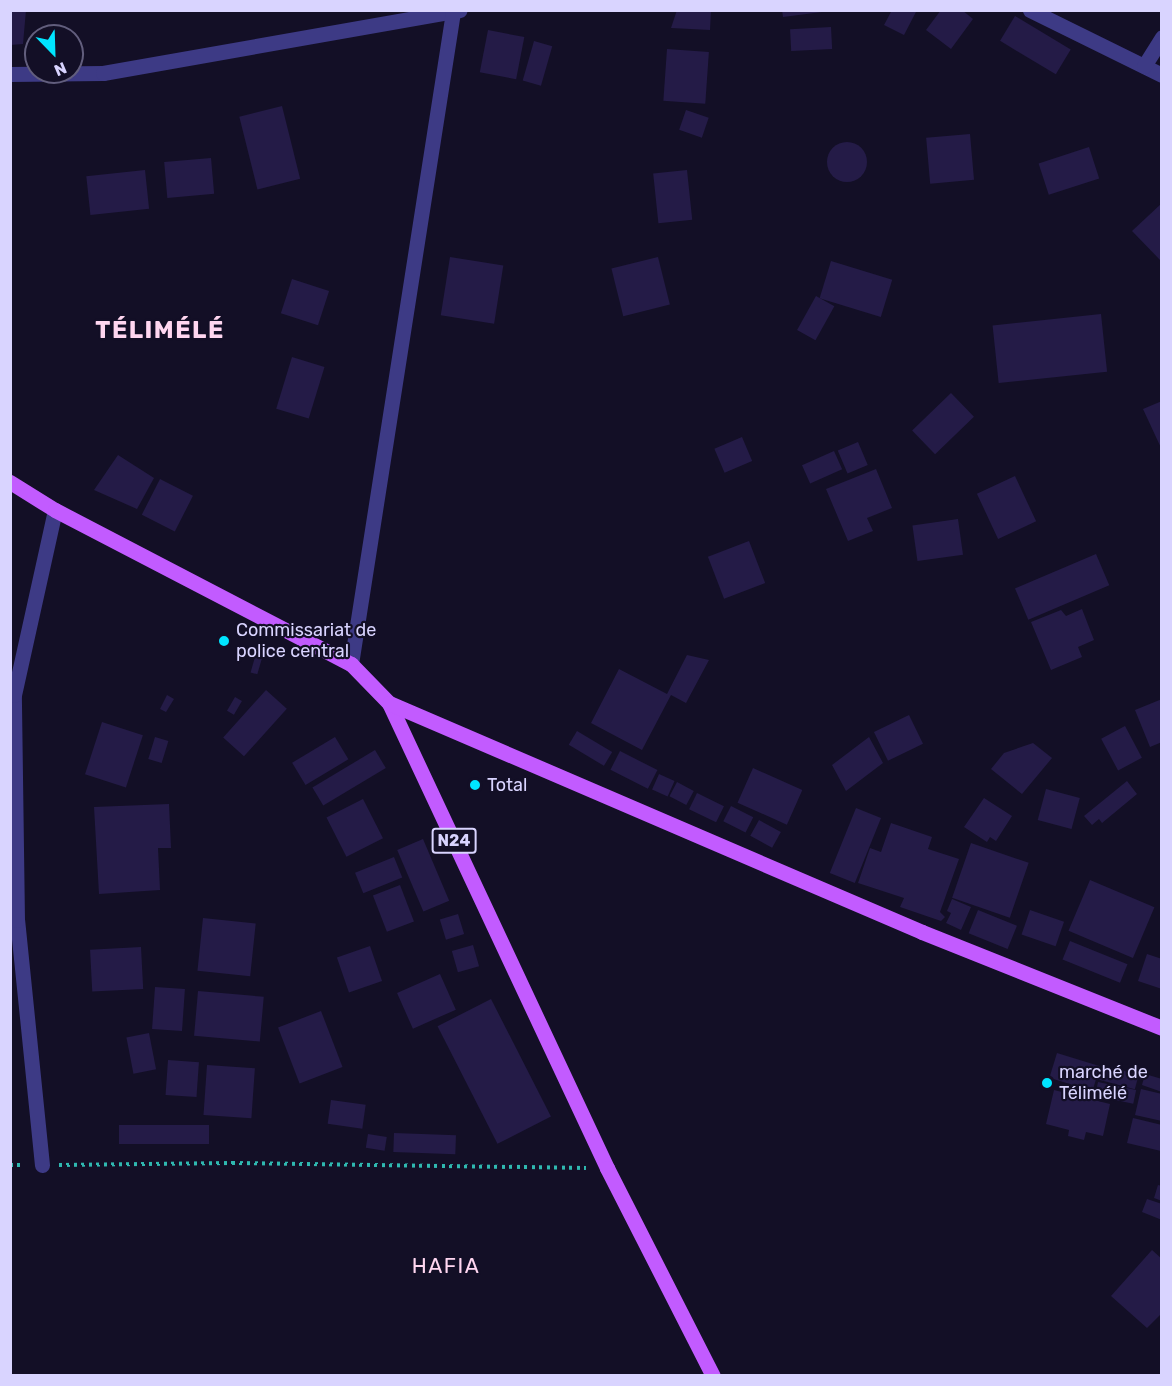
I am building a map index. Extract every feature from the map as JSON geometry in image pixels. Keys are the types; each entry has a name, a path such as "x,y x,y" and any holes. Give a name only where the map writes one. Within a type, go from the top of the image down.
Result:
{"main road":[{"name":"N24","path":"10,482 55,510 351,664 389,703 607,1168 713,1376"},
{"path":"389,703 922,932 1161,1028"}],"street":[{"path":"1030,10 1161,75"},
{"path":"10,74 102,73 456,11 351,664"},
{"path":"1144,66 1161,37"},
{"path":"42,1165 17,920 14,695 55,510"}],"path":[{"path":"10,1165 232,1163 607,1168"}],"building":[{"path":"10,10 26,10 23,44 10,45"},
{"path":"677,10 711,10 710,30 671,28"},
{"path":"782,10 822,10 822,12 783,17"},
{"path":"892,10 917,10 904,35 884,25"},
{"path":"941,10 962,10 973,19 951,49 926,30"},
{"path":"1015,16 1071,49 1056,74 1000,41"},
{"path":"831,27 832,49 791,51 790,29"},
{"path":"488,30 524,37 516,79 480,72"},
{"path":"534,41 552,46 541,86 523,80"},
{"path":"667,49 709,52 705,104 663,101"},
{"path":"282,106 300,179 257,189 239,117"},
{"path":"686,110 709,118 702,138 679,130"},
{"path":"970,134 974,180 930,184 926,138"},
{"path":"847,142 861,148 867,162 861,176 847,182 833,176 827,162 833,148"},
{"path":"1089,147 1099,178 1049,195 1039,163"},
{"path":"211,158 214,194 167,198 164,162"},
{"path":"145,170 149,209 90,215 86,176"},
{"path":"687,170 692,220 658,223 653,174"},
{"path":"1162,203 1162,262 1132,231"},
{"path":"450,257 503,265 494,324 441,315"},
{"path":"658,257 670,305 623,316 611,269"},
{"path":"831,261 892,280 881,317 820,298"},
{"path":"292,279 329,291 318,325 281,313"},
{"path":"816,296 834,306 815,340 797,330"},
{"path":"1101,314 1107,372 999,383 993,325"},
{"path":"292,357 325,367 309,419 276,409"},
{"path":"951,393 974,417 935,454 912,431"},
{"path":"1162,401 1162,450 1143,409"},
{"path":"742,437 752,461 725,473 714,449"},
{"path":"858,442 868,465 848,474 838,451"},
{"path":"834,451 842,469 810,484 802,465"},
{"path":"118,455 154,478 137,509 94,490"},
{"path":"876,469 892,508 867,518 873,531 848,541 826,489"},
{"path":"1015,476 1036,521 998,539 977,494"},
{"path":"160,479 193,496 175,531 142,515"},
{"path":"958,519 963,555 917,561 912,525"},
{"path":"749,541 765,583 724,599 708,557"},
{"path":"1096,554 1109,585 1028,620 1015,588"},
{"path":"1082,609 1094,640 1078,647 1082,657 1051,670 1031,622 1061,610 1066,616"},
{"path":"687,655 709,660 686,703 671,695 642,750 591,723 619,669 667,694"},
{"path":"255,657 262,659 257,674 251,672"},
{"path":"266,690 287,709 244,756 223,738"},
{"path":"167,695 174,699 166,712 160,709"},
{"path":"235,697 242,701 234,715 227,711"},
{"path":"1162,699 1162,742 1150,747 1135,710"},
{"path":"909,715 923,744 888,761 874,732"},
{"path":"102,722 143,735 126,788 85,774"},
{"path":"1125,726 1142,758 1118,770 1101,739"},
{"path":"577,731 612,752 604,766 569,745"},
{"path":"155,737 168,741 162,763 148,759"},
{"path":"335,737 348,759 306,785 292,763"},
{"path":"869,737 883,763 846,791 832,765"},
{"path":"1033,743 1052,758 1022,794 991,769 1004,753"},
{"path":"375,750 386,768 323,806 312,788"},
{"path":"620,751 657,770 648,789 610,770"},
{"path":"753,768 802,790 787,825 738,803"},
{"path":"659,774 675,781 668,796 652,790"},
{"path":"1127,781 1137,794 1102,823 1099,819 1092,825 1084,816"},
{"path":"677,782 694,791 686,805 669,796"},
{"path":"1046,789 1080,798 1072,829 1038,820"},
{"path":"697,793 724,806 716,822 689,809"},
{"path":"984,798 1012,816 996,841 990,837 987,842 964,827"},
{"path":"363,799 383,838 346,857 326,818"},
{"path":"169,804 171,848 158,848 160,890 99,894 94,807"},
{"path":"731,806 753,817 746,832 723,821"},
{"path":"856,808 881,818 855,883 830,873"},
{"path":"759,820 781,832 772,848 750,836"},
{"path":"891,823 932,837 928,849 959,859 940,912 945,917 941,921 900,907 904,898 858,883 870,848 881,852"},
{"path":"423,839 449,901 423,912 397,850"},
{"path":"971,843 1029,863 1010,918 952,898"},
{"path":"394,857 402,877 363,893 355,873"},
{"path":"1090,880 1154,907 1133,958 1069,931"},
{"path":"400,885 414,921 387,932 373,895"},
{"path":"952,899 971,907 961,930 946,923 951,913 947,911"},
{"path":"978,910 1017,926 1008,949 969,933"},
{"path":"1030,910 1064,922 1056,946 1022,935"},
{"path":"458,914 464,934 446,940 440,920"},
{"path":"203,918 256,924 250,976 197,971"},
{"path":"1070,941 1127,964 1120,983 1063,960"},
{"path":"473,945 479,966 458,972 452,951"},
{"path":"370,946 382,981 349,992 337,957"},
{"path":"141,947 143,989 92,992 90,950"},
{"path":"1147,954 1162,959 1162,989 1138,981"},
{"path":"440,974 456,1010 413,1029 397,993"},
{"path":"155,987 185,989 182,1031 152,1029"},
{"path":"198,991 264,997 260,1042 194,1036"},
{"path":"491,999 551,1117 497,1144 438,1026"},
{"path":"321,1011 343,1067 300,1083 278,1027"},
{"path":"149,1033 156,1069 133,1074 126,1037"},
{"path":"1057,1053 1100,1066 1092,1091 1049,1078"},
{"path":"168,1060 199,1062 196,1097 166,1095"},
{"path":"207,1065 255,1068 251,1118 204,1115"},
{"path":"1102,1065 1139,1075 1135,1089 1098,1079"},
{"path":"1145,1074 1162,1079 1162,1092 1142,1085"},
{"path":"1098,1082 1136,1090 1133,1104 1095,1096"},
{"path":"1141,1089 1162,1094 1162,1121 1135,1115"},
{"path":"1054,1090 1110,1104 1103,1136 1086,1132 1084,1140 1068,1136 1069,1130 1046,1124"},
{"path":"331,1100 366,1105 362,1129 328,1124"},
{"path":"1133,1118 1162,1125 1161,1151 1127,1143"},
{"path":"119,1125 209,1125 209,1144 119,1144"},
{"path":"394,1133 456,1135 455,1154 393,1152"},
{"path":"368,1134 387,1137 385,1151 366,1148"},
{"path":"1158,1185 1162,1186 1162,1201 1154,1198"},
{"path":"1147,1199 1162,1204 1162,1220 1142,1212"},
{"path":"1152,1250 1162,1259 1162,1313 1147,1328 1111,1296"}],"place":[{"name":"Commissariat de police central","path":"224,641"},
{"name":"Total","path":"475,785"},
{"name":"marché de Télimélé","path":"1047,1083"}],"district":[{"name":"TÉLIMÉLÉ","path":"160,331"},
{"name":"HAFIA","path":"446,1266"}]}
